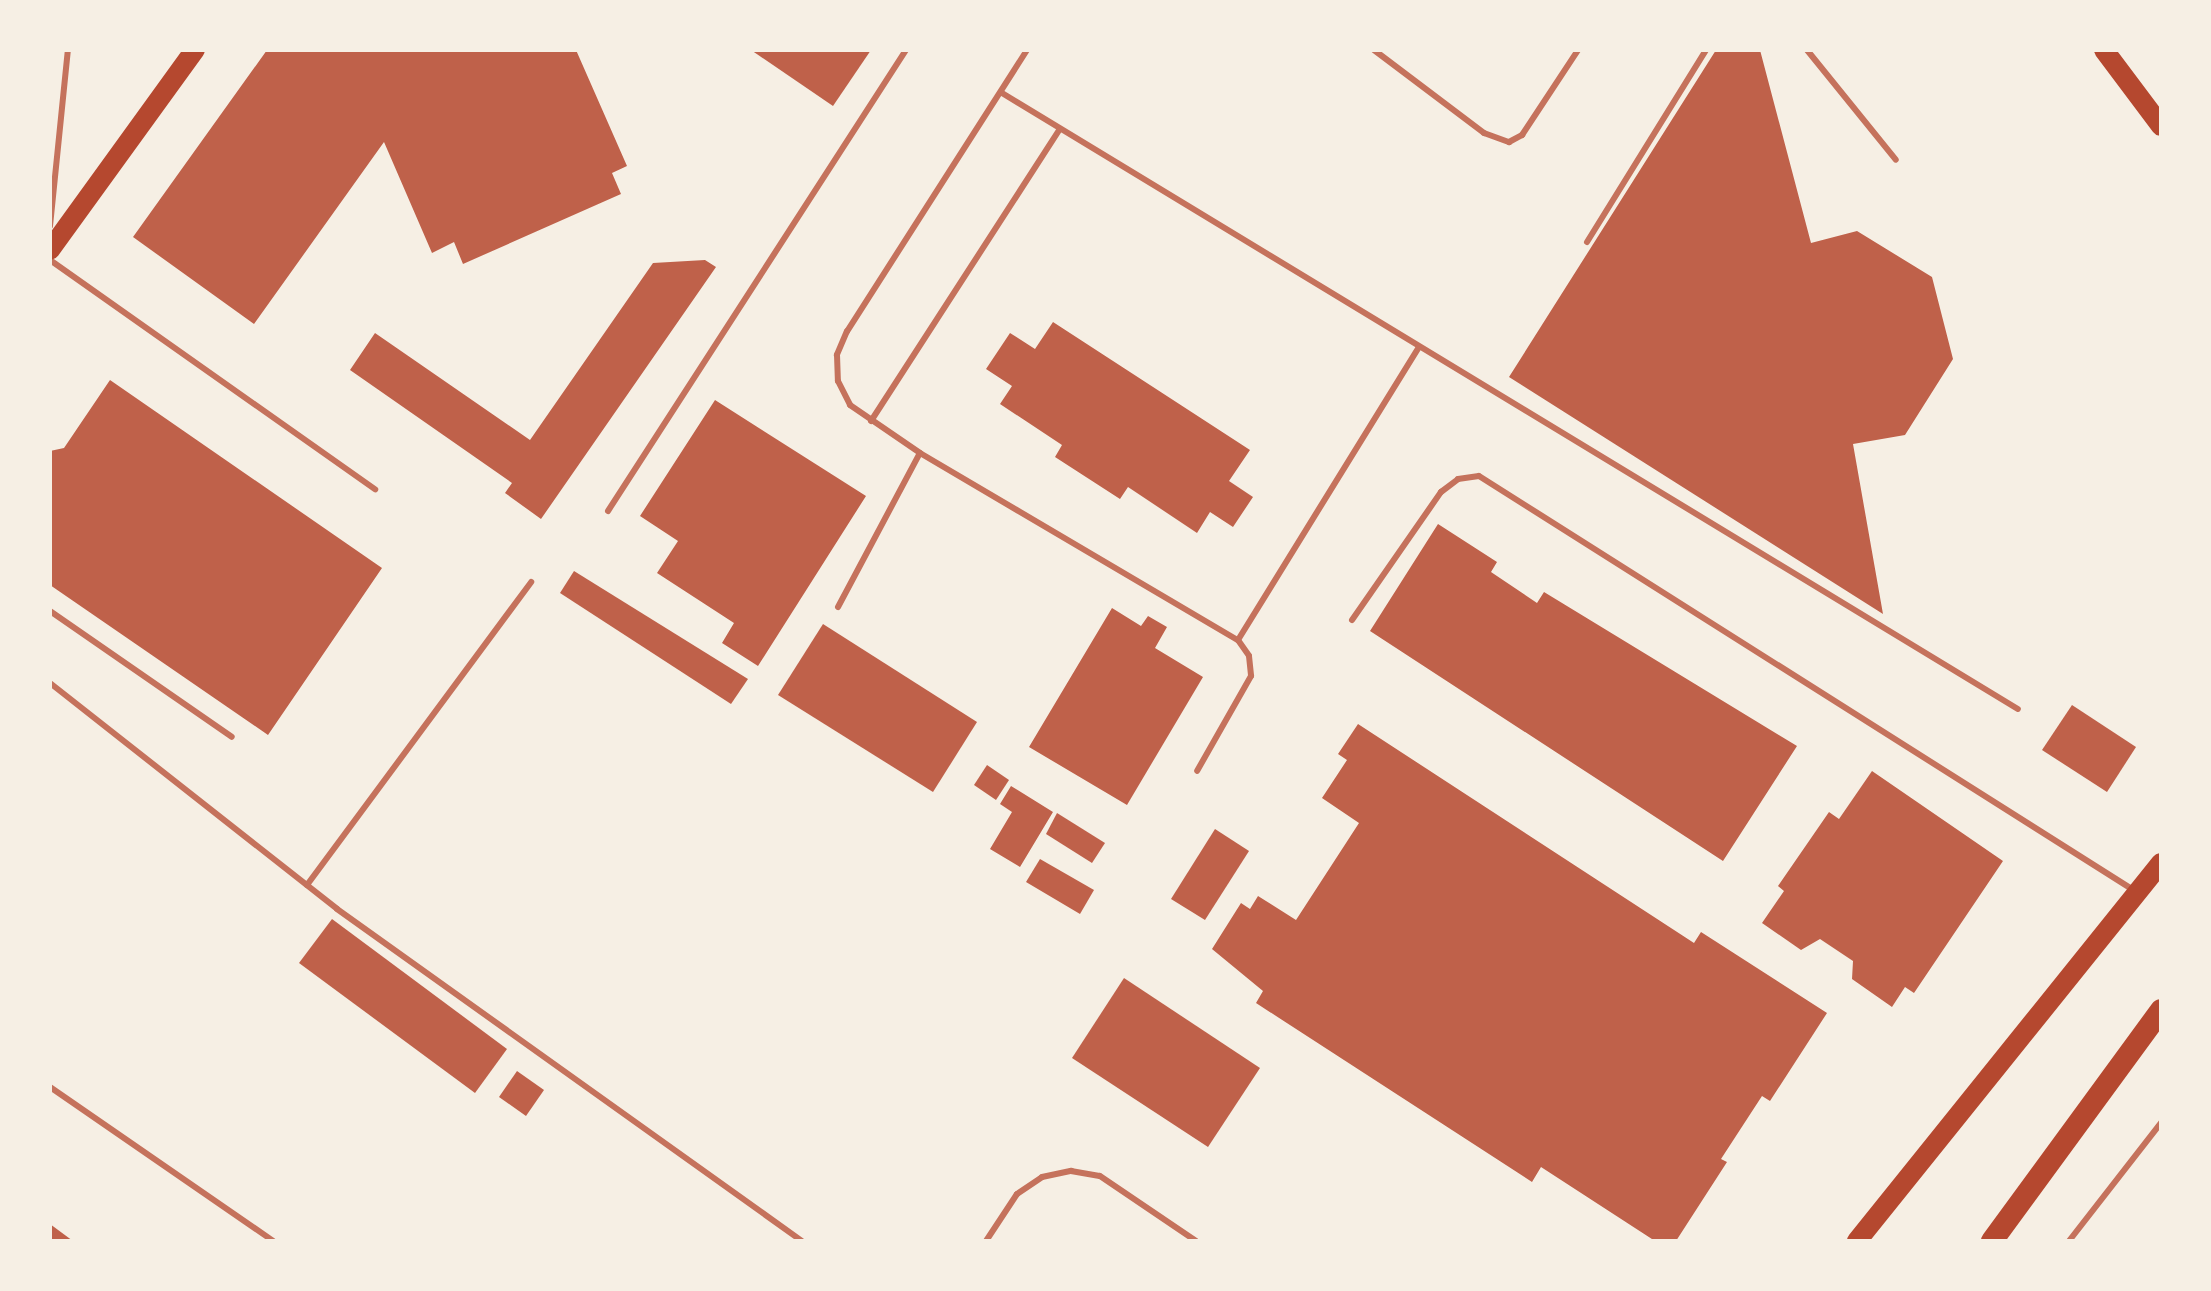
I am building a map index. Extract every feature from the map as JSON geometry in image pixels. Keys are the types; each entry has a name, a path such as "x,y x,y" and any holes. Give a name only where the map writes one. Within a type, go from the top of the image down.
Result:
{"highway":[{"path":"1992,1241 2161,1010"}],"main road":[{"path":"50,250 195,50"},
{"path":"2104,50 2161,126"},
{"path":"1857,1241 2161,863"}],"lane":[{"path":"608,511 906,50"},
{"path":"1027,50 847,331 837,355 844,393 871,421 920,453 1238,640 1249,656 1251,676 1197,771"},
{"path":"1374,50 1484,133 1509,142 1522,135 1578,50"},
{"path":"1587,242 1706,50"},
{"path":"1807,50 1896,160"},
{"path":"50,226 69,51"},
{"path":"1002,93 2018,709"},
{"path":"871,421 1059,130"},
{"path":"50,260 375,489"},
{"path":"1238,640 1419,347"},
{"path":"838,607 920,453"},
{"path":"1352,620 1441,492 1458,479 1479,476 2138,893"},
{"path":"307,885 531,582"},
{"path":"50,611 232,737"},
{"path":"50,683 307,885 802,1241"},
{"path":"50,1087 273,1241"},
{"path":"2069,1241 2161,1123"},
{"path":"986,1241 1017,1194 1042,1177 1071,1171 1100,1176 1196,1241"}],"building":[{"path":"267,50 576,50 627,166 612,173 621,194 463,264 454,242 432,253 384,142 254,324 133,237"},
{"path":"751,50 871,50 833,106"},
{"path":"1716,50 1760,50 1811,243 1857,231 1932,277 1953,359 1905,435 1853,444 1883,614 1509,377"},
{"path":"705,260 716,267 541,519 505,493 512,483 350,370 375,333 530,440 653,263"},
{"path":"1053,322 1250,450 1229,481 1253,497 1233,527 1210,512 1197,533 1128,487 1120,499 1055,457 1062,445 1000,404 1012,386 986,369 1010,333 1035,349"},
{"path":"110,380 382,568 268,735 50,585 50,451 64,448"},
{"path":"715,400 866,496 758,666 722,643 734,623 657,573 678,541 640,516"},
{"path":"1438,524 1497,562 1491,572 1537,603 1544,592 1797,746 1723,861 1370,631"},
{"path":"574,571 748,679 731,704 560,593"},
{"path":"1112,608 1141,626 1148,616 1167,627 1155,648 1203,677 1127,805 1029,747"},
{"path":"823,624 977,722 933,792 778,695"},
{"path":"2072,705 2136,747 2107,792 2042,750"},
{"path":"1358,724 1694,943 1701,932 1827,1013 1770,1101 1762,1096 1721,1159 1727,1162 1676,1241 1655,1241 1541,1167 1532,1182 1256,1003 1263,991 1212,949 1241,903 1250,909 1258,896 1296,920 1359,823 1322,798 1347,760 1338,754"},
{"path":"987,765 1009,780 996,800 974,785"},
{"path":"1872,771 2003,861 1914,993 1905,987 1892,1007 1852,979 1853,961 1820,939 1801,950 1762,923 1784,891 1778,886 1829,812 1839,819"},
{"path":"1011,786 1053,812 1020,867 990,849 1012,812 1000,804"},
{"path":"1057,813 1105,843 1092,863 1046,834"},
{"path":"1215,829 1249,851 1205,920 1171,899"},
{"path":"1040,859 1094,890 1080,914 1026,882"},
{"path":"332,919 507,1049 475,1093 299,963"},
{"path":"1124,978 1260,1068 1208,1147 1072,1058"},
{"path":"517,1071 544,1090 526,1116 499,1097"},
{"path":"50,1224 73,1241 50,1241"}]}
